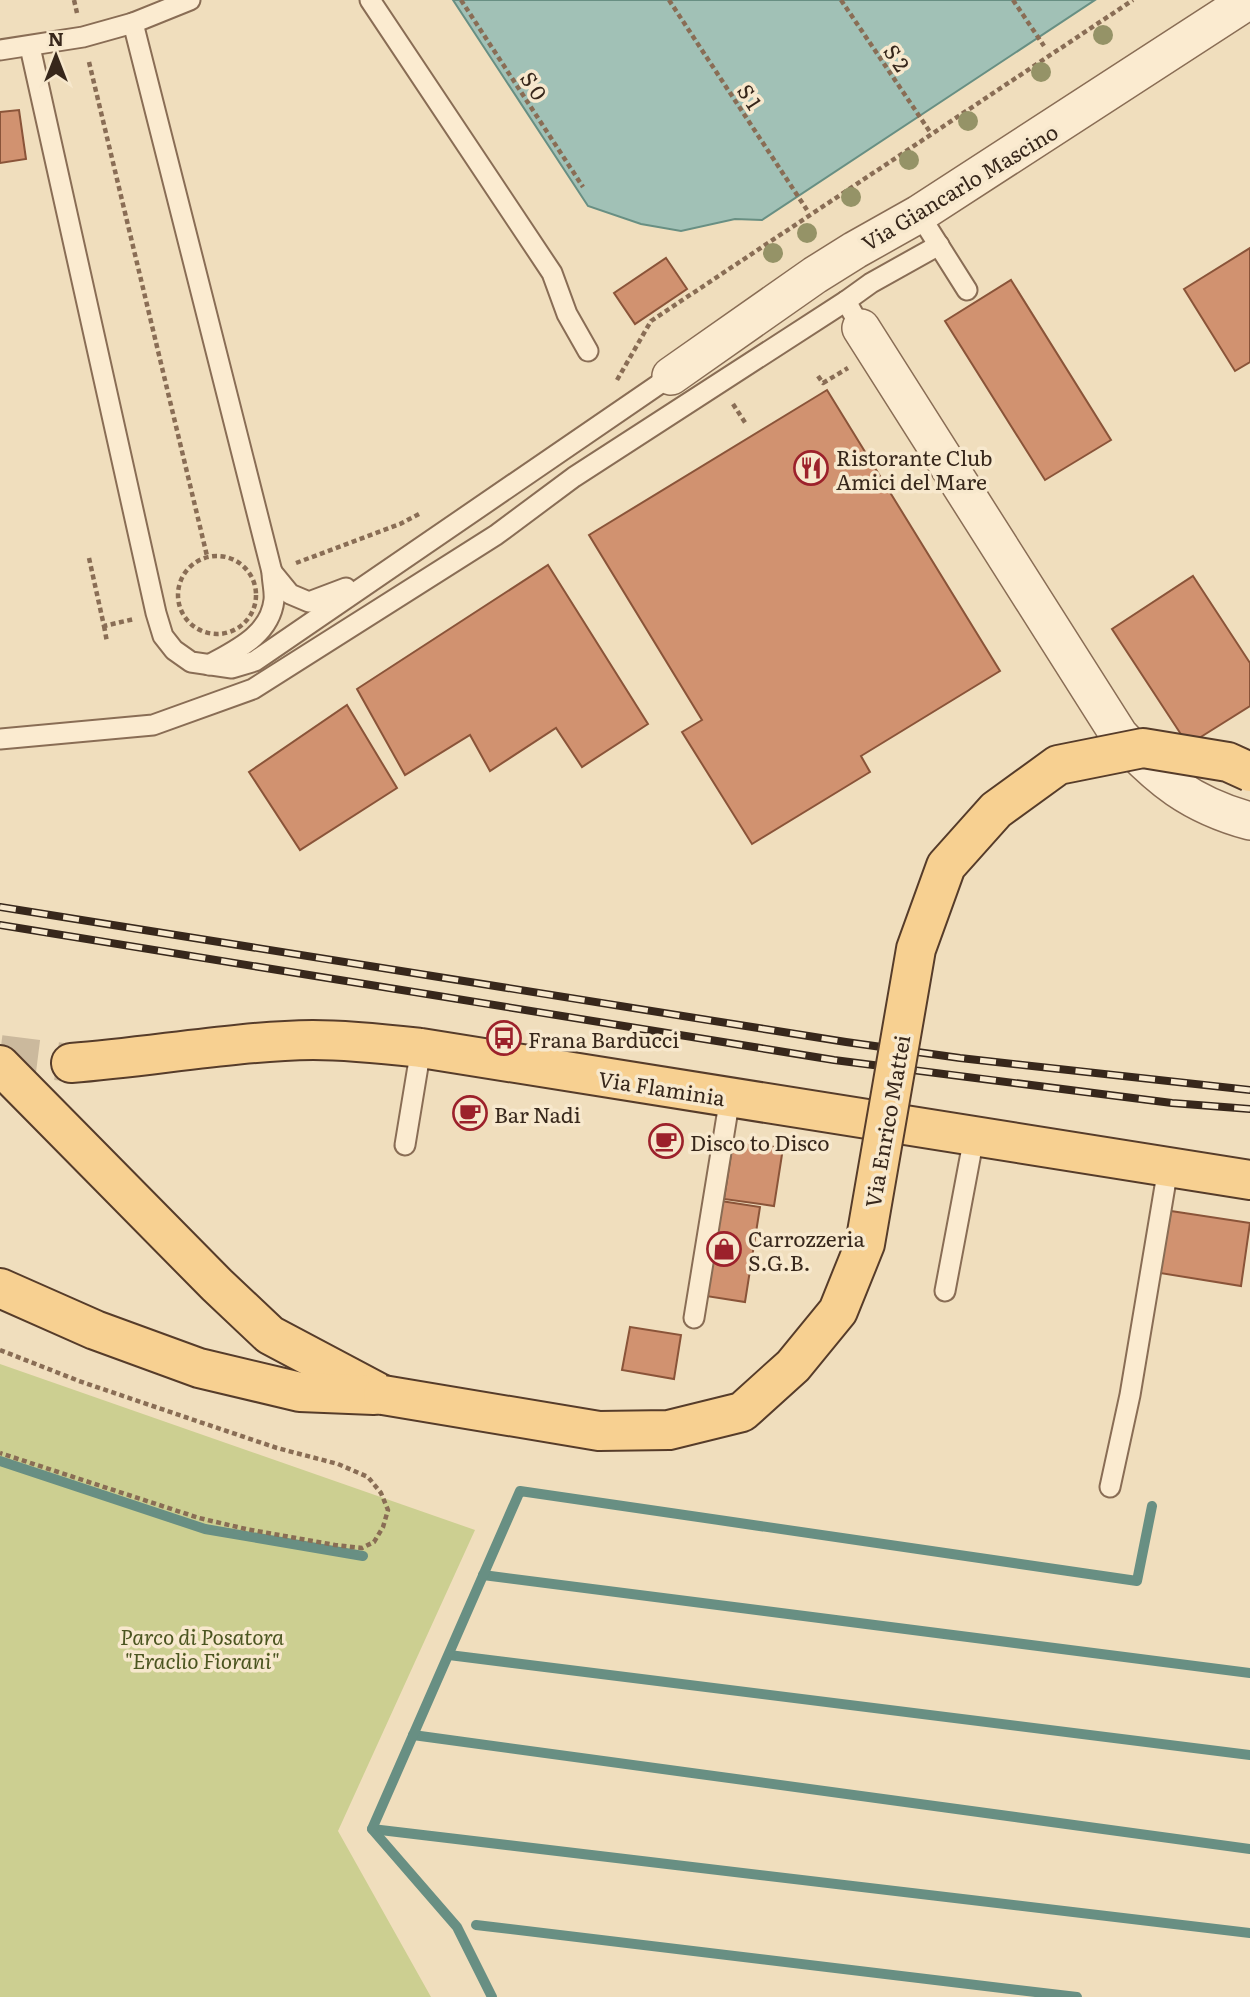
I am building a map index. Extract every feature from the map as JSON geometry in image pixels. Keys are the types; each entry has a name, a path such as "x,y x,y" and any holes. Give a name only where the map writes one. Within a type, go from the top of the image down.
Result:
{"main road":[{"name":"Via Enrico Mattei","path":"383,1395 599,1431 669,1430 742,1412 793,1366 838,1311 865,1244 916,949 946,866 996,810 1058,765 1143,748 1228,762 1250,772"},
{"name":"Via Flaminia","path":"71,1063 312,1040 368,1042 421,1048 1250,1180"},
{"path":"0,1065 217,1286 270,1335 383,1395"},
{"path":"0,1288 95,1330 199,1368 300,1392 383,1395"}],"street":[{"name":"Via Giancarlo Mascino","path":"671,376 815,275 919,214 1249,0"},
{"path":"853,314 1119,735 1148,766 1189,798 1250,821"}],"lane":[{"path":"0,51 82,37 133,23 190,0"},
{"path":"370,0 552,273 566,314 587,351"},
{"path":"133,23 272,572 274,601 265,627 242,647 209,665"},
{"path":"30,47 156,613 163,636 174,650 191,662 232,668 255,661 671,376"},
{"path":"919,214 967,290"},
{"path":"0,739 153,724 253,689 496,535 574,477 853,314 870,283 939,245"},
{"path":"272,572 290,594 309,602 333,595 397,563"},
{"path":"405,1145 421,1048"},
{"path":"694,1318 730,1097"},
{"path":"945,1291 974,1137"},
{"path":"1110,1487 1130,1395 1168,1168"}],"path":[{"path":"74,0 207,556"},
{"name":"S 0","path":"461,0 583,187"},
{"name":"S 1","path":"668,0 807,210"},
{"name":"S 2","path":"841,0 930,132"},
{"path":"1013,0 1044,46"},
{"path":"615,385 651,321 1133,0"},
{"path":"253,578 400,524 432,508"},
{"path":"221,555 245,566 253,578 255,603 242,626 230,632 204,632 192,626 183,616 177,592 186,569 195,561 207,556 221,555"},
{"path":"89,558 107,642"},
{"path":"104,626 156,613 178,604"},
{"path":"0,1350 185,1418 277,1448 338,1464 368,1477 381,1493 388,1510 383,1527 374,1542 362,1548 335,1545 199,1518 0,1453"}],"green space":[{"name":"Parco di Posatora \"Eraclio Fiorani\"","path":"0,1364 475,1530 338,1831 431,1997 0,1997"}],"water":[{"path":"453,0 1095,0 762,220 735,219 681,231 641,224 588,206"}],"building":[{"path":"19,110 26,159 0,163 0,112"},
{"path":"1250,248 1250,362 1235,371 1184,289"},
{"path":"666,258 687,289 635,324 614,293"},
{"path":"1011,280 1111,440 1045,480 945,321"},
{"path":"827,390 1000,671 861,756 870,772 752,844 682,732 702,720 589,535"},
{"path":"548,565 648,724 582,767 556,728 490,771 470,735 405,775 357,689"},
{"path":"1193,576 1250,663 1250,706 1188,745 1112,629"},
{"path":"347,705 397,788 300,850 249,772"},
{"path":"733,1141 783,1148 774,1206 724,1199"},
{"path":"721,1201 760,1207 745,1302 706,1296"},
{"path":"1171,1211 1250,1223 1241,1286 1160,1273"},
{"path":"630,1327 681,1335 674,1379 622,1370"}],"waterway":[{"path":"0,1461 205,1529 363,1556"},
{"path":"492,1997 457,1927 372,1829 520,1491 1137,1581 1152,1506"},
{"path":"483,1575 1250,1673"},
{"path":"449,1655 1250,1755"},
{"path":"413,1735 1250,1849"},
{"path":"372,1829 1250,1933"},
{"path":"476,1925 1077,1997"}],"tunnel":[{"path":"0,1054 71,1063"}],"railway":[{"path":"0,907 846,1042 960,1058 1250,1090"},
{"path":"0,925 834,1060 1172,1103 1250,1109"}],"place":[{"name":"Ristorante Club Amici del Mare","path":"811,468"},
{"name":"Frana Barducci","path":"504,1038"},
{"name":"Bar Nadi","path":"470,1113"},
{"name":"Disco to Disco","path":"666,1141"},
{"name":"Carrozzeria S.G.B.","path":"724,1249"}]}
